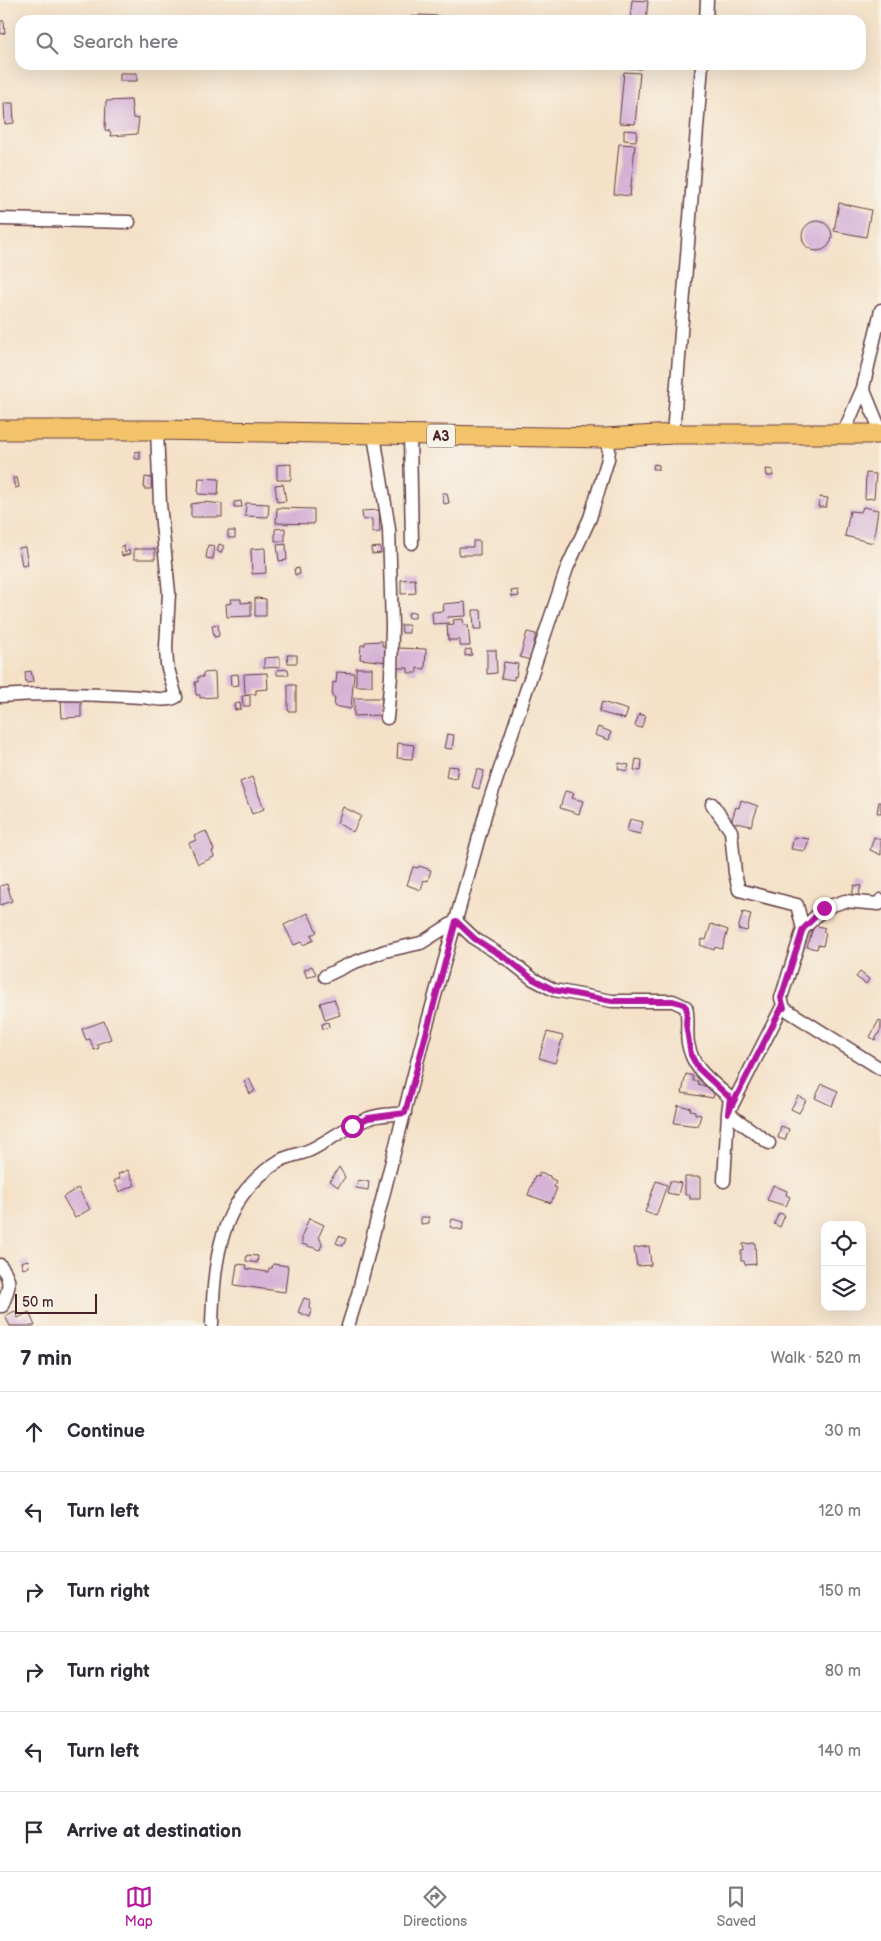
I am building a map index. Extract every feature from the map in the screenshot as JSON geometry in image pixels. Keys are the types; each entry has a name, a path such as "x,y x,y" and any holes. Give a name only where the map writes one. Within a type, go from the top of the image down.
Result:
{"highway":[{"name":"A3","path":"0,430 157,430 605,438 673,434 881,433"}],"street":[{"path":"706,15 707,0"},
{"path":"673,434 702,70"},
{"path":"0,220 129,222"},
{"path":"843,434 863,388 881,310"},
{"path":"863,388 881,433"},
{"path":"0,696 21,694 105,694 161,699 173,699 176,697 167,665 168,593 160,504 157,430"},
{"path":"374,435 389,529 392,626 391,676 387,718"},
{"path":"410,436 412,543"},
{"path":"348,1326 487,808 567,568 590,518 608,459 605,438"},
{"path":"712,804 731,831 735,873 739,890 797,906 803,929"},
{"path":"881,900 879,904 845,901 824,908 803,929 781,998 784,1008 881,1069"},
{"path":"325,976 385,950 420,943 456,921"},
{"path":"456,921 475,939 510,961 533,979 554,990 612,1001 673,1001 683,1004 687,1012 686,1024 691,1055 698,1068 730,1098 724,1181"},
{"path":"728,1113 782,1007 784,1008"},
{"path":"212,1324 213,1286 219,1244 237,1201 258,1179 282,1160 312,1149 368,1118 405,1113"},
{"path":"728,1113 770,1143"},
{"path":"0,1265 8,1275 9,1288 2,1306 0,1306"}],"building":[{"path":"632,0 648,1 647,15 630,15"},
{"path":"0,21 4,21 5,33 0,34"},
{"path":"624,72 640,73 635,124 619,123"},
{"path":"120,73 137,73 137,81 120,81"},
{"path":"131,100 133,118 139,119 137,134 111,136 110,131 105,130 106,101"},
{"path":"4,103 13,103 14,123 5,124"},
{"path":"624,130 637,131 636,141 624,140"},
{"path":"619,144 635,145 630,196 614,194"},
{"path":"839,203 871,210 866,237 834,231"},
{"path":"817,221 823,222 831,230 831,242 823,250 817,251 811,250 803,242 802,236 803,230 811,222"},
{"path":"140,451 140,459 135,459 135,452"},
{"path":"291,464 291,480 277,480 277,465"},
{"path":"654,464 659,465 659,469 653,469"},
{"path":"766,469 773,470 773,476 767,476"},
{"path":"866,473 876,474 874,498 865,499"},
{"path":"145,477 152,478 151,489 144,489"},
{"path":"13,478 17,478 19,487 15,488"},
{"path":"199,478 219,479 218,495 198,494"},
{"path":"283,484 286,501 277,502 275,485"},
{"path":"442,493 447,493 449,503 444,504"},
{"path":"820,497 828,498 826,507 818,507"},
{"path":"241,501 242,507 234,507 234,502"},
{"path":"204,502 222,504 222,517 191,517 191,504"},
{"path":"246,503 269,504 268,517 245,516"},
{"path":"863,507 878,510 873,543 845,536 850,511 861,512"},
{"path":"277,508 314,509 314,524 276,523"},
{"path":"379,510 380,532 372,533 372,519 363,520 362,511"},
{"path":"285,528 285,541 275,541 275,529"},
{"path":"228,531 235,531 235,538 228,538"},
{"path":"473,541 480,541 480,555 459,555 459,547 473,547"},
{"path":"219,544 224,546 221,553 217,551"},
{"path":"286,544 287,560 279,561 277,545"},
{"path":"124,545 125,553 129,550 130,554 122,556 121,546"},
{"path":"208,545 215,546 213,559 206,558"},
{"path":"25,547 28,565 22,566 19,548"},
{"path":"380,547 381,553 372,554 371,548"},
{"path":"265,548 266,573 252,574 251,549"},
{"path":"134,549 155,549 155,559 134,559"},
{"path":"299,568 300,574 295,575 294,569"},
{"path":"415,579 416,593 401,594 401,580"},
{"path":"518,590 519,596 512,597 511,591"},
{"path":"255,598 266,599 266,616 255,616"},
{"path":"231,599 241,599 241,603 251,602 251,616 227,617 226,604 232,603"},
{"path":"465,602 466,616 448,617 449,623 433,624 432,612 444,611 443,604"},
{"path":"473,610 481,610 482,629 474,629"},
{"path":"415,612 415,618 409,618 408,613"},
{"path":"463,619 464,625 468,625 470,646 460,646 460,640 448,640 447,625 454,624 453,620"},
{"path":"218,624 219,636 214,637 212,625"},
{"path":"401,625 409,625 409,633 402,633"},
{"path":"527,632 536,634 530,660 520,657"},
{"path":"382,641 382,646 388,646 388,662 360,659 361,645 365,645 365,642"},
{"path":"396,648 426,649 425,669 417,668 417,673 408,673 408,668 395,668"},
{"path":"471,649 472,655 465,656 465,650"},
{"path":"487,650 496,650 497,673 487,674"},
{"path":"287,655 297,655 297,663 288,663"},
{"path":"280,657 280,667 264,668 264,658"},
{"path":"504,662 518,664 514,680 501,678"},
{"path":"356,668 372,668 372,686 356,686"},
{"path":"288,669 289,675 277,675 277,670"},
{"path":"31,671 33,682 26,683 25,672"},
{"path":"215,672 216,697 200,698 200,695 196,695 195,682 198,682 198,677 203,677 203,673"},
{"path":"337,672 354,673 351,709 334,706 335,697 332,697 333,682 336,683"},
{"path":"267,673 268,689 256,690 256,694 245,694 244,674"},
{"path":"238,674 239,685 231,686 230,675"},
{"path":"288,685 296,685 296,711 288,711"},
{"path":"250,695 250,706 243,706 242,696"},
{"path":"81,698 81,717 62,718 61,699"},
{"path":"354,698 382,698 382,715 354,716"},
{"path":"602,702 628,710 625,719 599,712"},
{"path":"240,703 241,709 235,710 234,704"},
{"path":"639,714 646,716 641,728 635,726"},
{"path":"598,727 611,732 609,740 595,735"},
{"path":"447,734 454,735 452,749 444,748"},
{"path":"398,743 414,745 412,759 397,758"},
{"path":"636,759 642,760 641,771 634,770"},
{"path":"619,763 629,765 627,771 618,769"},
{"path":"448,766 458,767 456,779 446,777"},
{"path":"477,769 484,771 479,789 472,787"},
{"path":"252,777 264,809 252,814 240,782"},
{"path":"565,791 574,793 572,798 583,801 579,814 560,808"},
{"path":"741,800 758,806 751,826 731,822 736,807 739,808"},
{"path":"879,802 881,802 881,813 877,813"},
{"path":"343,807 361,816 353,832 337,823"},
{"path":"630,819 643,822 640,834 627,831"},
{"path":"206,831 214,850 212,851 214,857 198,864 189,843 196,840 194,836"},
{"path":"794,837 809,839 805,851 791,849"},
{"path":"874,837 881,840 881,855 870,850"},
{"path":"419,866 431,870 428,881 424,880 421,890 407,885 413,867 418,868"},
{"path":"7,884 12,901 0,905 0,886"},
{"path":"854,885 861,886 858,897 852,896"},
{"path":"743,912 751,914 747,931 738,929"},
{"path":"308,913 317,932 311,935 314,940 303,945 301,942 294,945 284,925"},
{"path":"711,924 728,930 722,949 715,947 714,950 700,945 702,939 706,940"},
{"path":"814,925 825,928 823,931 826,933 823,946 818,945 817,949 807,947"},
{"path":"312,966 316,974 307,978 304,970"},
{"path":"860,972 869,979 866,984 856,977"},
{"path":"334,999 340,1015 325,1020 320,1003"},
{"path":"879,1020 881,1021 881,1029 875,1040 870,1037"},
{"path":"104,1021 111,1039 97,1044 99,1048 94,1050 90,1039 86,1040 82,1029"},
{"path":"328,1022 329,1027 323,1029 322,1024"},
{"path":"547,1032 563,1036 555,1063 539,1058"},
{"path":"686,1074 693,1076 693,1081 698,1081 698,1084 715,1089 713,1098 682,1093"},
{"path":"249,1078 255,1091 250,1094 244,1081"},
{"path":"822,1084 838,1091 832,1106 815,1098"},
{"path":"798,1096 806,1100 799,1113 791,1109"},
{"path":"678,1105 691,1108 690,1110 695,1111 695,1114 701,1115 698,1126 674,1123"},
{"path":"781,1126 789,1129 785,1140 778,1138"},
{"path":"339,1167 345,1177 338,1187 330,1181"},
{"path":"128,1170 135,1185 119,1192 114,1181 120,1178 118,1174"},
{"path":"539,1173 550,1176 550,1178 556,1181 554,1187 557,1188 551,1203 528,1195 535,1176 539,1177"},
{"path":"685,1177 700,1177 700,1199 690,1199 690,1195 685,1195"},
{"path":"358,1180 369,1182 368,1190 356,1188"},
{"path":"656,1181 667,1185 656,1216 645,1212"},
{"path":"670,1181 681,1183 678,1195 667,1193"},
{"path":"773,1185 787,1191 786,1195 790,1197 786,1206 767,1200"},
{"path":"78,1188 90,1209 75,1218 63,1197"},
{"path":"779,1213 785,1215 780,1227 774,1224"},
{"path":"421,1217 429,1217 429,1223 421,1224"},
{"path":"309,1218 324,1225 319,1236 322,1244 320,1250 302,1244 302,1236"},
{"path":"452,1219 464,1222 462,1230 450,1227"},
{"path":"339,1236 346,1239 343,1246 336,1243"},
{"path":"755,1243 756,1264 745,1265 744,1261 741,1261 741,1251 744,1251 743,1244"},
{"path":"649,1246 651,1265 637,1266 634,1248"},
{"path":"247,1255 258,1256 257,1263 246,1261"},
{"path":"28,1260 29,1267 23,1269 21,1262"},
{"path":"237,1264 246,1265 247,1269 268,1272 273,1264 288,1266 285,1292 234,1285"},
{"path":"304,1298 310,1300 309,1308 312,1310 310,1317 298,1312"},
{"path":"15,1311 18,1318 29,1312 35,1326 10,1326 5,1316"}],"route":[{"path":"352,1126 368,1118 405,1113 423,1039 456,921 475,939 510,961 533,979 554,990 612,1001 673,1001 683,1004 687,1012 686,1024 691,1055 698,1068 730,1098 728,1113 782,1007 784,1008 781,998 803,929 824,908"}]}
